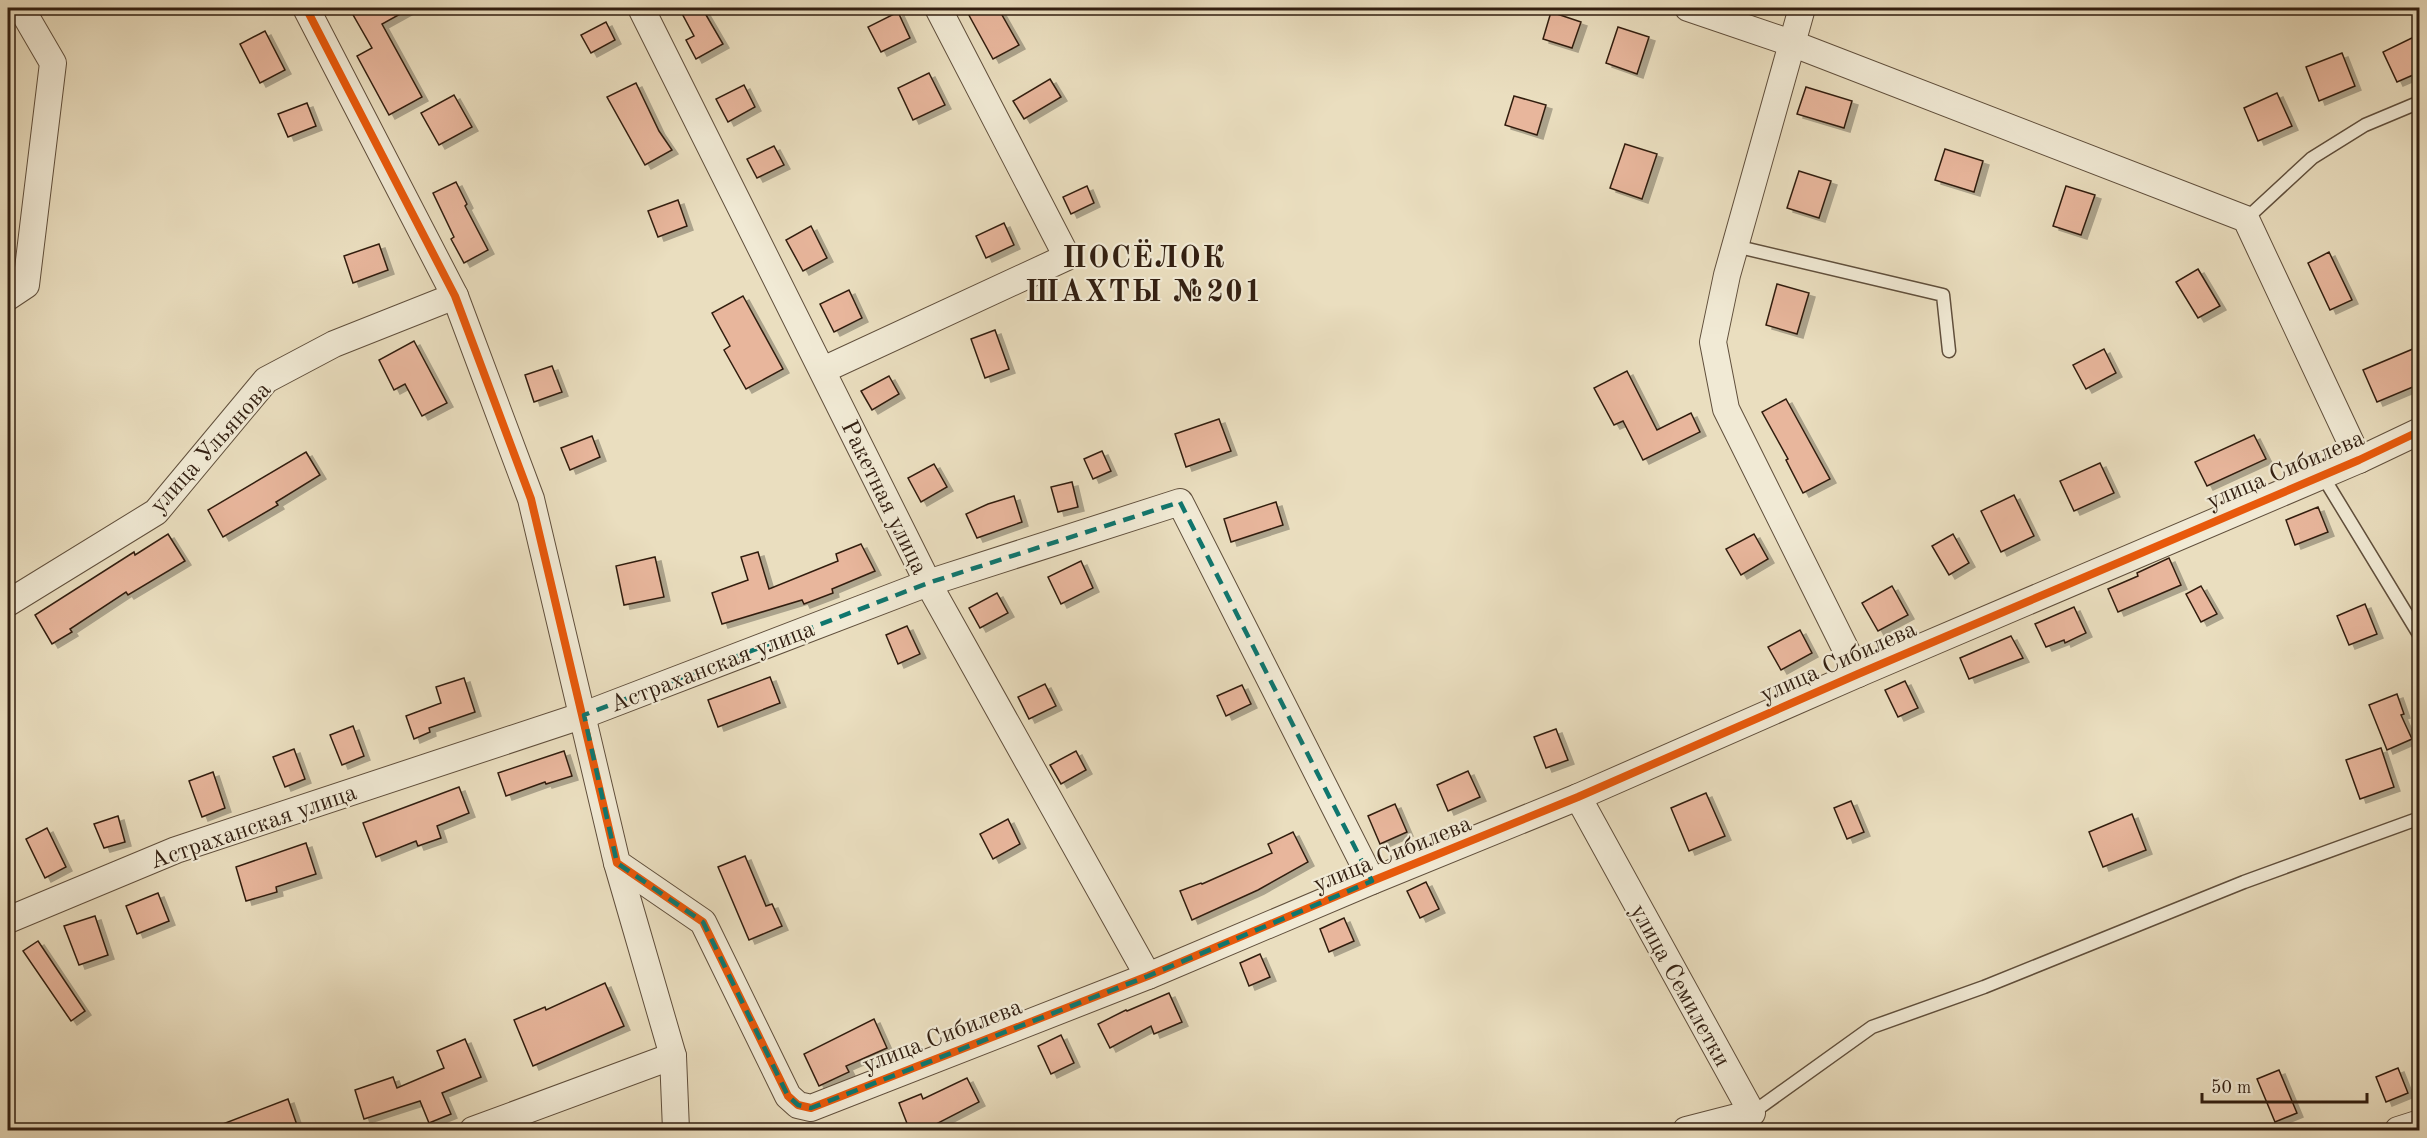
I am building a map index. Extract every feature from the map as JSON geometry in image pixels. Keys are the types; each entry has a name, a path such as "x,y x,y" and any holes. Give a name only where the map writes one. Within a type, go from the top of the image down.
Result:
{"street":[{"path":"17,291 52,63 21,8"},
{"path":"306,8 455,296 531,499 584,715 617,863 674,1056 676,1131"},
{"name":"Ракетная улица","path":"641,8 928,583 1148,976"},
{"path":"823,370 1067,257 938,8"},
{"path":"1688,8 1791,43 2246,219 2359,460"},
{"path":"1802,8 1735,246 1713,342 1726,409 1858,674"},
{"name":"улица Ульянова","path":"8,603 156,512 266,380 334,344 455,296"},
{"name":"улица Сибилева","path":"617,863 703,922 788,1096 798,1105 811,1108 1148,976 1578,797 1858,674 2359,460 2420,431"},
{"name":"Астраханская улица","path":"8,920 176,850 584,715 928,583 1180,502 1372,881"},
{"name":"улица Семилетки","path":"1578,797 1753,1122"},
{"path":"473,1131 674,1056"},
{"path":"1686,1131 1753,1122"},
{"path":"2398,1131 2420,1123"}],"lane":[{"path":"2246,219 2312,158 2365,125 2420,102"},
{"path":"1735,246 1943,295 1949,351"},
{"path":"2322,475 2420,636"},
{"path":"1753,1122 1872,1027 1984,987 2244,882 2420,818"}],"highlighted area":[{"path":"1180,502 1372,881 1148,976 811,1108 798,1105 788,1096 703,922 617,863 584,715 928,583"}],"building":[{"path":"361,8 411,8 382,24 422,97 389,115 357,56 372,48 352,13"},
{"path":"679,8 702,8 723,44 696,59 686,40 694,36"},
{"path":"965,8 998,8 1019,45 993,59"},
{"path":"898,12 910,38 881,52 868,27"},
{"path":"1551,12 1581,22 1572,48 1543,39"},
{"path":"606,22 615,40 591,53 581,35"},
{"path":"1618,27 1649,37 1637,74 1606,63"},
{"path":"265,31 285,70 260,83 240,44"},
{"path":"2420,34 2420,72 2397,82 2383,52"},
{"path":"2342,53 2355,86 2319,101 2306,67"},
{"path":"929,73 945,105 913,120 898,88"},
{"path":"1050,79 1061,97 1024,119 1013,101"},
{"path":"636,83 659,131 672,150 645,165 607,97"},
{"path":"744,85 755,107 728,122 716,99"},
{"path":"1806,87 1852,101 1844,128 1797,114"},
{"path":"2277,93 2292,126 2258,141 2244,108"},
{"path":"454,95 472,127 439,145 421,113"},
{"path":"1514,96 1546,105 1537,135 1505,125"},
{"path":"307,103 316,126 288,137 278,114"},
{"path":"1625,144 1657,154 1642,199 1610,188"},
{"path":"774,146 784,165 757,178 747,159"},
{"path":"1945,149 1983,161 1974,192 1935,180"},
{"path":"1799,171 1831,181 1819,218 1787,208"},
{"path":"456,182 467,204 465,206 488,250 464,263 451,239 454,237 433,193"},
{"path":"1087,186 1094,203 1071,214 1063,197"},
{"path":"2066,186 2095,195 2081,235 2053,226"},
{"path":"678,200 687,226 658,237 648,211"},
{"path":"1004,223 1014,245 986,258 976,236"},
{"path":"811,226 827,258 803,271 786,240"},
{"path":"379,244 388,270 353,283 344,256"},
{"path":"2329,252 2352,300 2330,310 2308,263"},
{"path":"2198,269 2220,306 2198,318 2176,282"},
{"path":"1777,284 1809,293 1797,334 1766,325"},
{"path":"849,290 862,318 834,332 820,304"},
{"path":"743,296 783,369 746,389 724,350 730,346 712,313"},
{"path":"995,330 1009,369 985,378 971,339"},
{"path":"414,341 447,403 422,416 405,384 394,390 379,360"},
{"path":"2420,346 2420,384 2377,402 2363,370"},
{"path":"2104,349 2116,373 2086,389 2073,365"},
{"path":"552,366 562,392 534,402 525,375"},
{"path":"1627,371 1657,430 1691,413 1700,432 1643,460 1623,421 1614,425 1594,388"},
{"path":"889,376 899,394 872,410 861,391"},
{"path":"1786,399 1830,479 1803,493 1786,460 1788,459 1762,412"},
{"path":"1219,419 1231,451 1186,467 1175,434"},
{"path":"2254,435 2266,459 2207,486 2195,462"},
{"path":"592,436 600,457 570,470 561,448"},
{"path":"1102,451 1111,471 1093,479 1084,459"},
{"path":"306,452 320,475 276,502 278,505 223,537 208,510"},
{"path":"2100,463 2114,493 2074,511 2060,481"},
{"path":"934,464 947,487 921,502 908,478"},
{"path":"1072,482 1078,507 1058,512 1051,487"},
{"path":"2014,495 2034,536 2001,552 1981,511"},
{"path":"1014,496 1022,522 977,538 966,514"},
{"path":"1276,502 1283,525 1231,542 1224,519"},
{"path":"2318,507 2328,532 2295,545 2286,520"},
{"path":"168,534 185,561 128,595 126,592 70,629 72,632 52,644 35,615 134,552 135,555"},
{"path":"1754,534 1768,559 1741,575 1726,549"},
{"path":"1953,534 1969,563 1949,575 1932,546"},
{"path":"861,544 875,571 832,589 833,593 804,604 802,600 722,624 712,593 748,580 741,557 758,552 769,589 838,561 836,554"},
{"path":"655,557 664,597 624,605 616,566"},
{"path":"2169,558 2181,585 2118,612 2108,589 2138,576 2137,573"},
{"path":"1081,561 1093,588 1061,604 1048,577"},
{"path":"1892,586 1908,615 1878,631 1862,603"},
{"path":"2201,586 2217,614 2201,622 2186,594"},
{"path":"997,593 1008,613 980,628 969,608"},
{"path":"2365,604 2377,634 2349,645 2337,616"},
{"path":"2074,607 2086,633 2065,643 2064,640 2046,647 2035,624"},
{"path":"907,626 920,654 898,664 886,635"},
{"path":"1800,630 1812,653 1781,670 1768,647"},
{"path":"2011,636 2023,658 1969,679 1960,658"},
{"path":"770,677 780,703 718,727 708,700"},
{"path":"464,678 475,712 429,728 430,732 414,739 406,716 441,703 436,687"},
{"path":"1905,681 1918,708 1898,717 1885,690"},
{"path":"1045,684 1056,706 1029,719 1018,697"},
{"path":"1242,685 1251,704 1226,716 1217,696"},
{"path":"2397,694 2404,714 2401,715 2412,739 2387,750 2369,705"},
{"path":"353,726 364,756 342,765 330,735"},
{"path":"1556,729 1568,760 1546,768 1534,737"},
{"path":"2381,748 2394,787 2360,799 2346,760"},
{"path":"294,749 305,779 285,787 273,757"},
{"path":"564,751 572,776 546,784 545,782 506,796 498,773"},
{"path":"1076,751 1086,770 1061,784 1050,765"},
{"path":"1468,771 1480,797 1448,811 1437,785"},
{"path":"213,772 225,808 202,817 189,781"},
{"path":"459,787 469,813 437,826 441,838 418,846 416,841 376,857 363,823"},
{"path":"1706,793 1725,836 1689,851 1671,808"},
{"path":"1851,801 1864,832 1847,839 1834,808"},
{"path":"1395,804 1407,832 1380,844 1368,816"},
{"path":"2132,814 2146,850 2103,867 2089,832"},
{"path":"118,816 125,842 104,848 94,824"},
{"path":"1008,819 1020,844 993,859 980,834"},
{"path":"47,828 66,867 45,878 26,839"},
{"path":"1293,832 1308,862 1258,890 1192,920 1180,891 1202,884 1272,853 1268,844"},
{"path":"306,843 316,874 276,887 277,892 246,901 236,867"},
{"path":"745,856 766,906 772,904 782,926 749,940 718,867"},
{"path":"1426,882 1439,909 1420,918 1407,891"},
{"path":"158,893 169,921 137,934 126,906"},
{"path":"95,916 108,955 79,965 64,926"},
{"path":"1344,918 1354,941 1329,952 1320,929"},
{"path":"38,941 85,1011 71,1021 23,951"},
{"path":"1260,954 1270,977 1249,986 1240,963"},
{"path":"605,983 624,1026 533,1066 514,1020 545,1007 546,1010"},
{"path":"1169,993 1182,1022 1154,1034 1151,1026 1110,1048 1098,1024"},
{"path":"874,1019 887,1048 846,1066 849,1072 819,1086 804,1054"},
{"path":"1061,1035 1074,1063 1051,1074 1038,1046"},
{"path":"465,1039 481,1077 442,1093 451,1114 429,1123 420,1101 364,1119 355,1090 393,1077 397,1088 444,1068 437,1051"},
{"path":"2398,1068 2408,1093 2386,1102 2376,1077"},
{"path":"2279,1070 2297,1113 2275,1122 2257,1079"},
{"path":"967,1078 979,1102 934,1125 936,1131 910,1131 899,1103 921,1094 923,1099"},
{"path":"288,1099 299,1131 211,1131 210,1129"}],"cycle path":[{"path":"306,8 455,296 531,499 617,863 703,922 788,1096 798,1105 811,1108 1148,976 1578,797 1858,674 2359,460 2420,431"}],"district":[{"name":"ПОСЁЛОК ШАХТЫ №201","path":"1144,274"}]}
